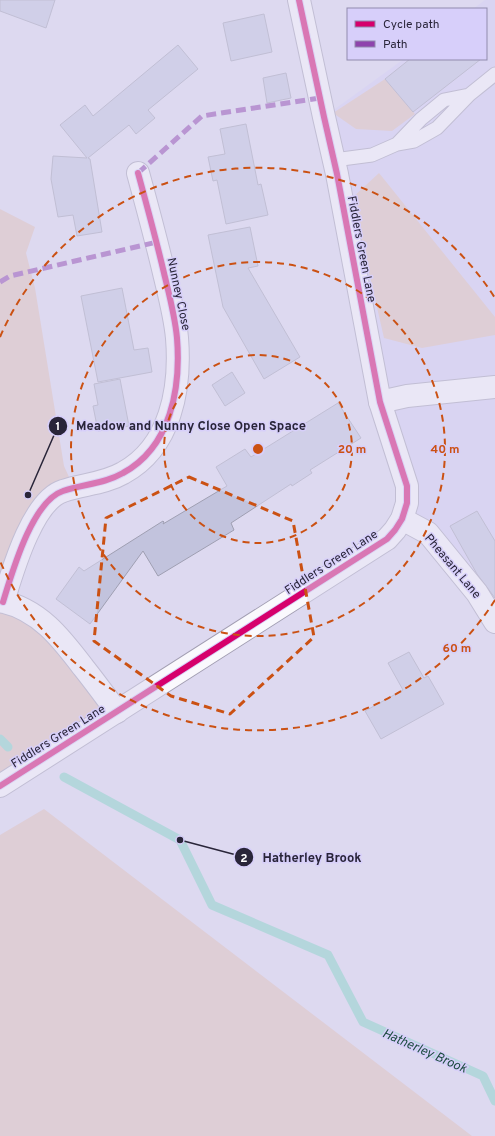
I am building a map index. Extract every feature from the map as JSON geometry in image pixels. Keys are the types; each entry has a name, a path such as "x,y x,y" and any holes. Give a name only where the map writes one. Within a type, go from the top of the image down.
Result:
{"street":[{"name":"Fiddlers Green Lane","path":"0,786 387,539 402,519 407,503 407,486 380,402 334,160 299,0"},
{"name":"Nunney Close","path":"1,602 30,527 44,506 61,491 108,480 124,473 152,449 163,432 171,414 177,377 177,338 174,316 138,174"},
{"path":"380,402 407,396 495,387"},
{"name":"Pheasant Lane","path":"402,519 428,533 477,593 495,622"},
{"path":"1,602 29,613 46,624 60,638 117,712"}],"lane":[{"path":"334,160 372,155 397,144 414,142 437,128 469,95 495,74"}],"highlighted area":[{"path":"189,477 293,521 314,637 230,714 171,696 94,641 106,518"}],"shaded area":[{"path":"485,0 495,0 495,582 477,593 407,503 324,117 403,60 487,60 487,8 474,8"},
{"path":"385,79 415,114 392,131 356,129 333,113"},
{"path":"379,173 495,317 495,335 422,348 384,338 352,198"},
{"path":"0,209 35,227 26,253 35,288 64,466 74,488 61,491 15,565 16,607 117,712 0,786"},
{"path":"44,809 472,1136 0,1136 0,835"}],"building":[{"path":"0,0 55,0 46,28 0,11"},
{"path":"264,14 272,52 231,61 223,23"},
{"path":"178,45 198,69 148,110 155,118 136,134 129,125 88,158 90,159 102,232 77,236 73,215 58,217 51,179 53,156 87,158 60,125 85,105 93,116"},
{"path":"409,60 480,60 413,112 385,79"},
{"path":"286,73 291,98 267,103 263,78"},
{"path":"246,124 258,185 261,184 268,215 226,224 217,180 213,181 208,157 225,154 220,129"},
{"path":"250,227 258,266 248,268 300,357 264,379 223,307 208,235"},
{"path":"122,288 134,350 148,348 152,372 98,382 81,296"},
{"path":"232,372 245,393 225,406 212,385"},
{"path":"120,379 129,426 98,431 93,406 98,405 94,384"},
{"path":"338,403 361,438 310,470 312,473 292,486 291,484 231,523 234,530 158,576 143,551 90,624 56,599 79,567 84,571 163,521 163,524 227,486 216,467 245,449 251,457"},
{"path":"477,511 495,541 495,598 477,574 450,526"},
{"path":"409,652 424,678 428,676 444,704 381,739 365,711 403,690 388,663"}],"waterway":[{"name":"Hatherley Brook","path":"0,739 8,747"},
{"name":"Hatherley Brook","path":"64,777 180,840 212,905 328,955 363,1022 483,1076 495,1101"}],"marked path":[{"path":"138,173 202,116 320,98"},
{"path":"0,282 10,276 157,242"}],"cycle path":[{"path":"0,786 387,539 402,519 407,503 407,486 380,402 337,174 299,0"},
{"path":"3,602 25,539 42,508 52,497 63,491 116,477 139,462 152,448 162,432 170,414 177,377 178,357 176,330 172,305 138,173"}],"place":[{"name":"Meadow and Nunny Close Open Space","path":"28,495"},
{"name":"Hatherley Brook","path":"180,840"}]}
